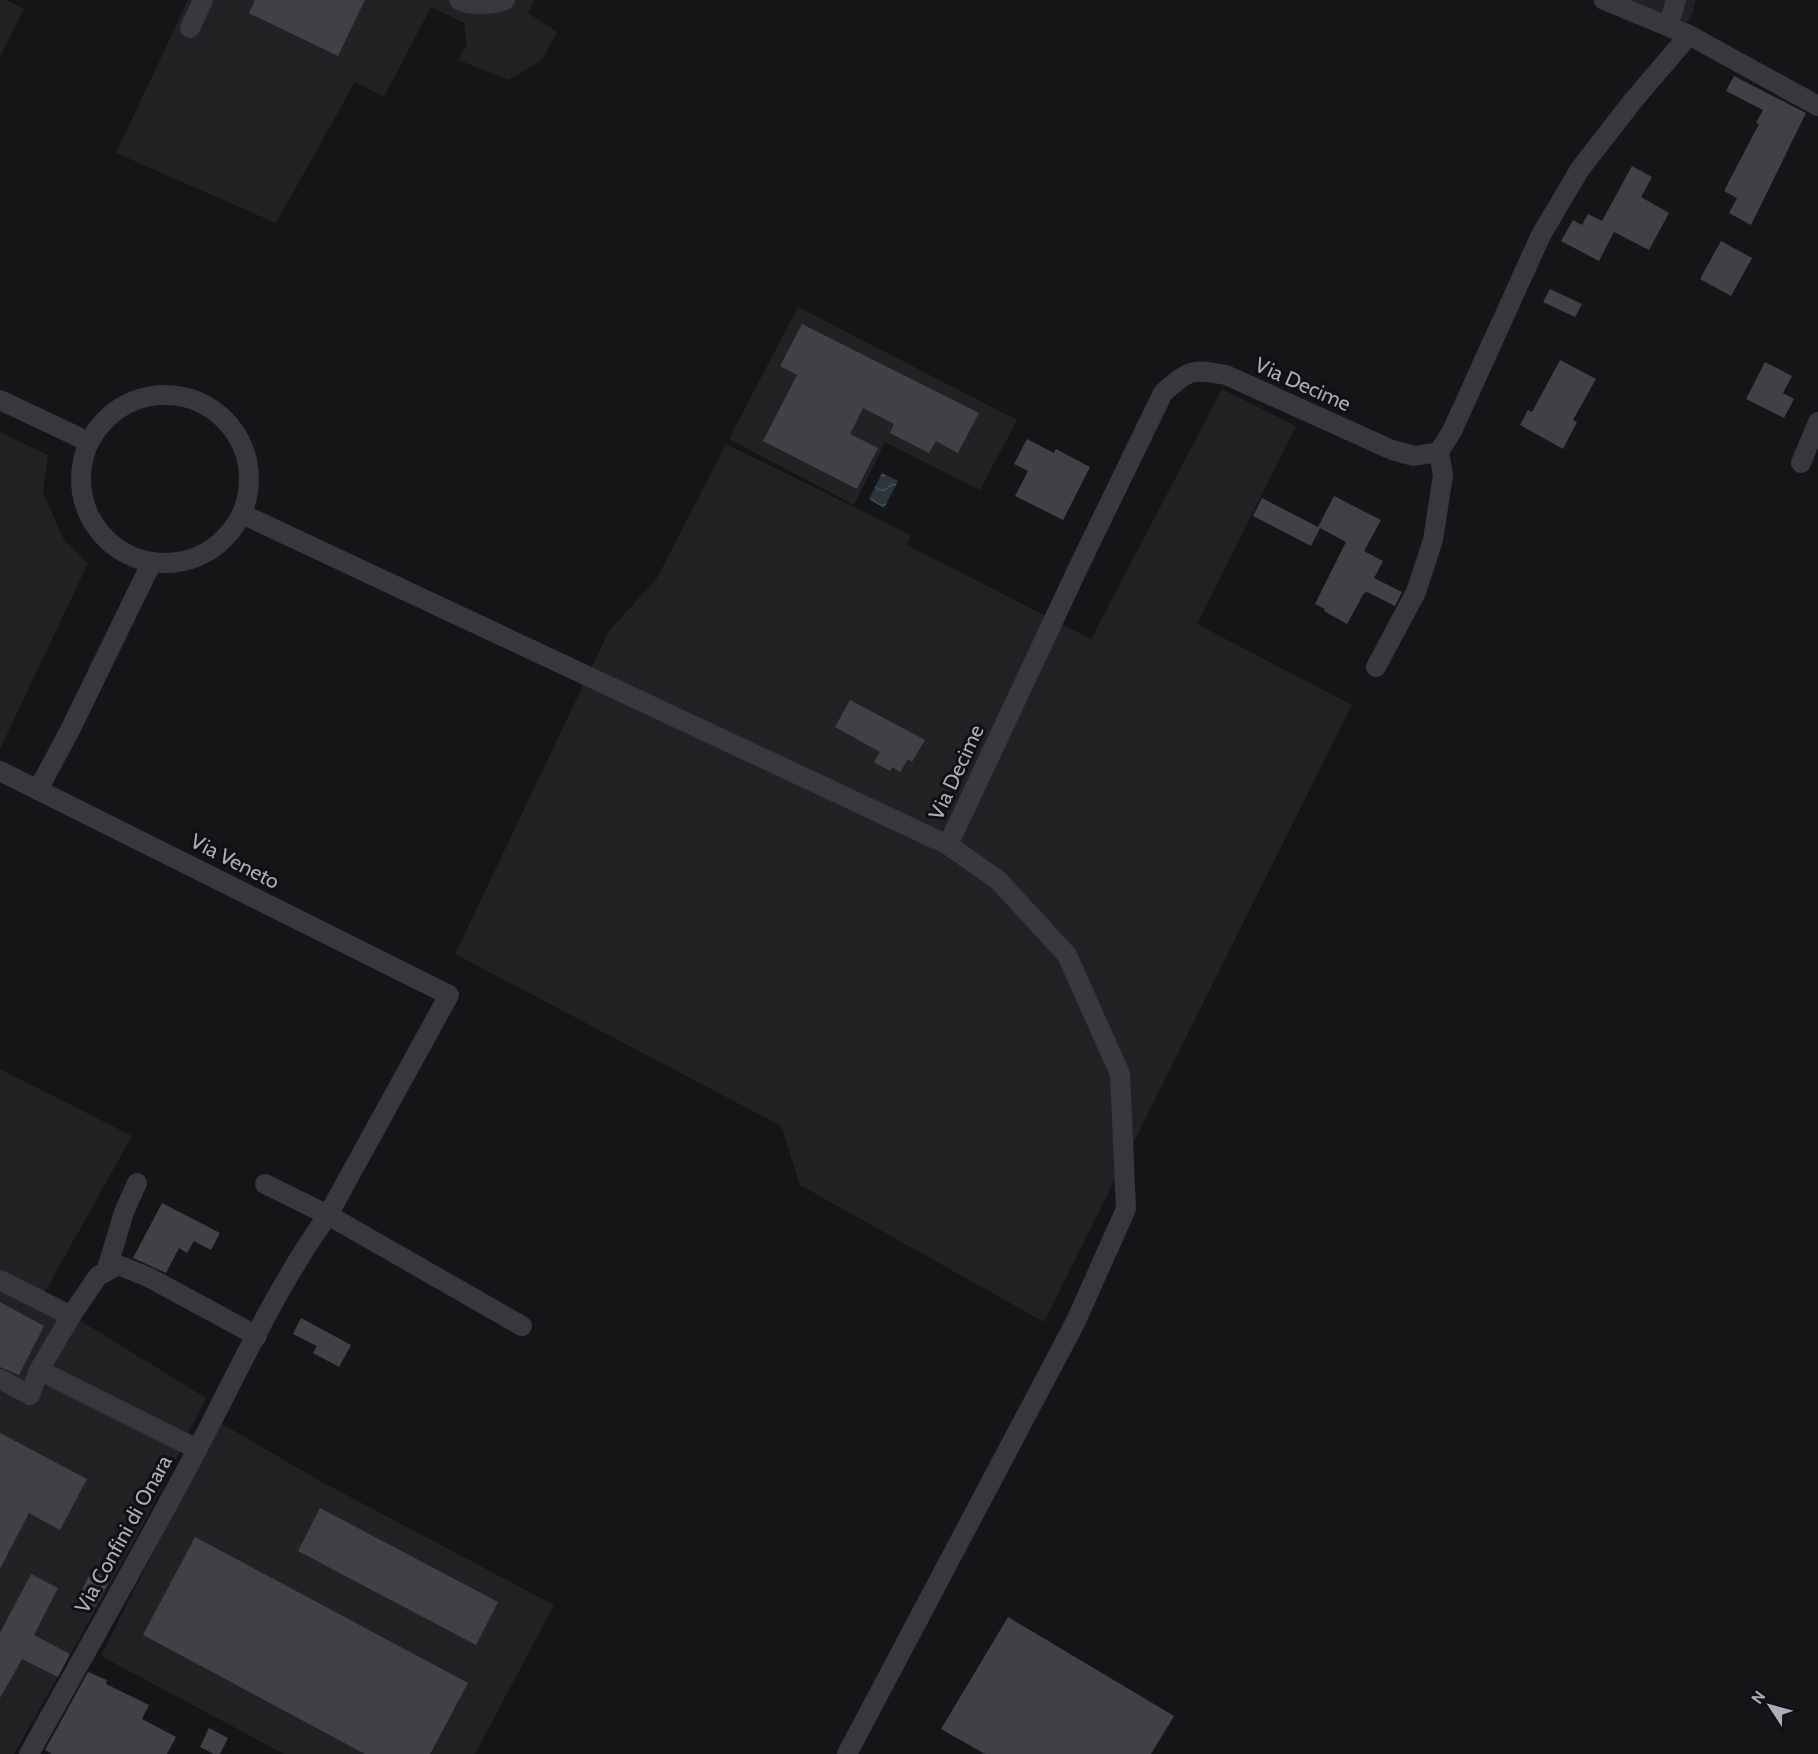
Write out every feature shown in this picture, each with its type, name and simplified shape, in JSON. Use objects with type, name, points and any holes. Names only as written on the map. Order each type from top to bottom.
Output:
[{"type":"street","points":[[190,28],[203,0]]},
{"type":"street","points":[[459,0],[487,4],[505,1]]},
{"type":"street","points":[[1604,0],[1689,35],[1818,106]]},
{"type":"street","points":[[1624,0],[1641,14]]},
{"type":"street","points":[[1668,26],[1676,0]]},
{"type":"street","points":[[1376,667],[1416,592],[1433,540],[1443,475],[1440,452],[1452,431],[1541,236],[1580,169],[1632,102],[1689,35]]},
{"type":"street","name":"Via Decime","points":[[948,845],[1163,393],[1182,376],[1201,370],[1226,375],[1392,450],[1414,456],[1440,452]]},
{"type":"street","points":[[171,395],[196,400],[218,412],[236,433],[248,459],[250,487],[242,514],[227,537],[205,554],[179,564],[151,564],[126,555],[105,540],[89,518],[81,494],[81,467],[89,442],[103,421],[123,405],[146,396],[171,395]]},
{"type":"street","points":[[0,400],[89,442]]},
{"type":"street","points":[[1801,463],[1818,422]]},
{"type":"street","points":[[242,514],[948,845],[998,880],[1067,955],[1120,1074],[1126,1209],[1075,1323],[847,1754]]},
{"type":"street","points":[[38,790],[151,564]]},
{"type":"street","name":"Via Veneto","points":[[0,771],[449,995]]},
{"type":"street","name":"Via Confini di Onara","points":[[29,1754],[198,1449],[309,1242],[328,1215],[449,995]]},
{"type":"street","points":[[106,1272],[124,1212],[137,1183]]},
{"type":"street","points":[[265,1184],[328,1215],[522,1326]]},
{"type":"street","points":[[0,1379],[30,1395],[39,1370],[98,1276],[118,1265],[148,1277],[257,1336]]},
{"type":"street","points":[[0,1280],[71,1316]]},
{"type":"street","points":[[39,1370],[198,1449]]},
{"type":"shaded area","points":[[0,0],[6,0],[24,9],[0,57]]},
{"type":"shaded area","points":[[188,0],[534,0],[528,13],[557,32],[543,59],[509,80],[458,60],[467,44],[464,23],[431,7],[384,97],[355,82],[276,223],[116,153]]},
{"type":"shaded area","points":[[1597,0],[1696,0],[1691,17],[1676,36]]},
{"type":"shaded area","points":[[798,307],[1017,420],[980,490],[885,442],[854,505],[729,439]]},
{"type":"shaded area","points":[[1222,389],[1296,426],[1197,624],[1352,705],[1044,1322],[800,1185],[781,1126],[455,954],[609,631],[657,578],[726,444],[911,535],[907,545],[1091,639]]},
{"type":"shaded area","points":[[0,432],[48,455],[43,492],[64,540],[88,563],[0,749]]},
{"type":"shaded area","points":[[0,1069],[132,1136],[42,1297],[206,1398],[140,1531],[14,1754],[0,1754]]},
{"type":"shaded area","points":[[219,1422],[322,1482],[554,1605],[475,1754],[284,1754],[101,1656]]},
{"type":"water","points":[[882,473],[898,481],[884,508],[869,499]]},
{"type":"building","points":[[255,0],[365,0],[338,56],[249,13]]},
{"type":"building","points":[[1734,76],[1806,113],[1751,225],[1729,213],[1737,198],[1724,191],[1759,124],[1756,123],[1763,110],[1726,91]]},
{"type":"building","points":[[1632,166],[1652,177],[1641,197],[1669,213],[1649,250],[1614,232],[1599,261],[1561,241],[1573,220],[1582,225],[1588,214],[1602,221]]},
{"type":"building","points":[[1721,241],[1752,258],[1731,296],[1700,279]]},
{"type":"building","points":[[1550,289],[1582,304],[1575,317],[1543,302]]},
{"type":"building","points":[[802,324],[979,413],[958,453],[936,441],[929,453],[890,433],[894,424],[863,408],[850,434],[878,448],[857,489],[763,441],[797,375],[780,366]]},
{"type":"building","points":[[1560,360],[1596,379],[1573,420],[1577,422],[1563,449],[1520,425],[1528,410],[1532,412]]},
{"type":"building","points":[[1765,362],[1792,376],[1783,393],[1794,399],[1784,418],[1746,399]]},
{"type":"building","points":[[1027,439],[1054,453],[1056,449],[1090,467],[1063,520],[1015,496],[1028,471],[1014,464]]},
{"type":"building","points":[[1334,496],[1381,520],[1364,551],[1383,561],[1374,578],[1402,592],[1395,606],[1367,592],[1364,593],[1347,624],[1315,604],[1346,542],[1320,528],[1311,546],[1253,516],[1262,498],[1318,527]]},
{"type":"building","points":[[850,700],[925,740],[912,762],[908,759],[900,772],[892,767],[890,771],[874,762],[880,752],[835,727]]},
{"type":"building","points":[[162,1203],[220,1233],[211,1250],[194,1241],[187,1253],[179,1248],[166,1273],[133,1258]]},
{"type":"building","points":[[0,1302],[44,1326],[19,1375],[0,1367]]},
{"type":"building","points":[[301,1318],[351,1345],[339,1367],[313,1353],[317,1346],[293,1334]]},
{"type":"building","points":[[0,1433],[87,1479],[60,1530],[29,1513],[0,1569]]},
{"type":"building","points":[[320,1508],[498,1602],[476,1645],[298,1551]]},
{"type":"building","points":[[195,1537],[468,1683],[430,1754],[365,1754],[143,1635]]},
{"type":"building","points":[[92,1571],[110,1580],[95,1607],[77,1598]]},
{"type":"building","points":[[31,1574],[58,1588],[34,1635],[70,1654],[58,1677],[22,1659],[0,1698],[0,1633]]},
{"type":"building","points":[[1008,1617],[1174,1716],[1151,1754],[985,1754],[941,1729]]},
{"type":"building","points":[[88,1672],[107,1680],[106,1684],[149,1705],[142,1719],[176,1737],[167,1754],[52,1754],[45,1750]]},
{"type":"building","points":[[209,1728],[228,1738],[220,1754],[214,1754],[200,1747]]}]
